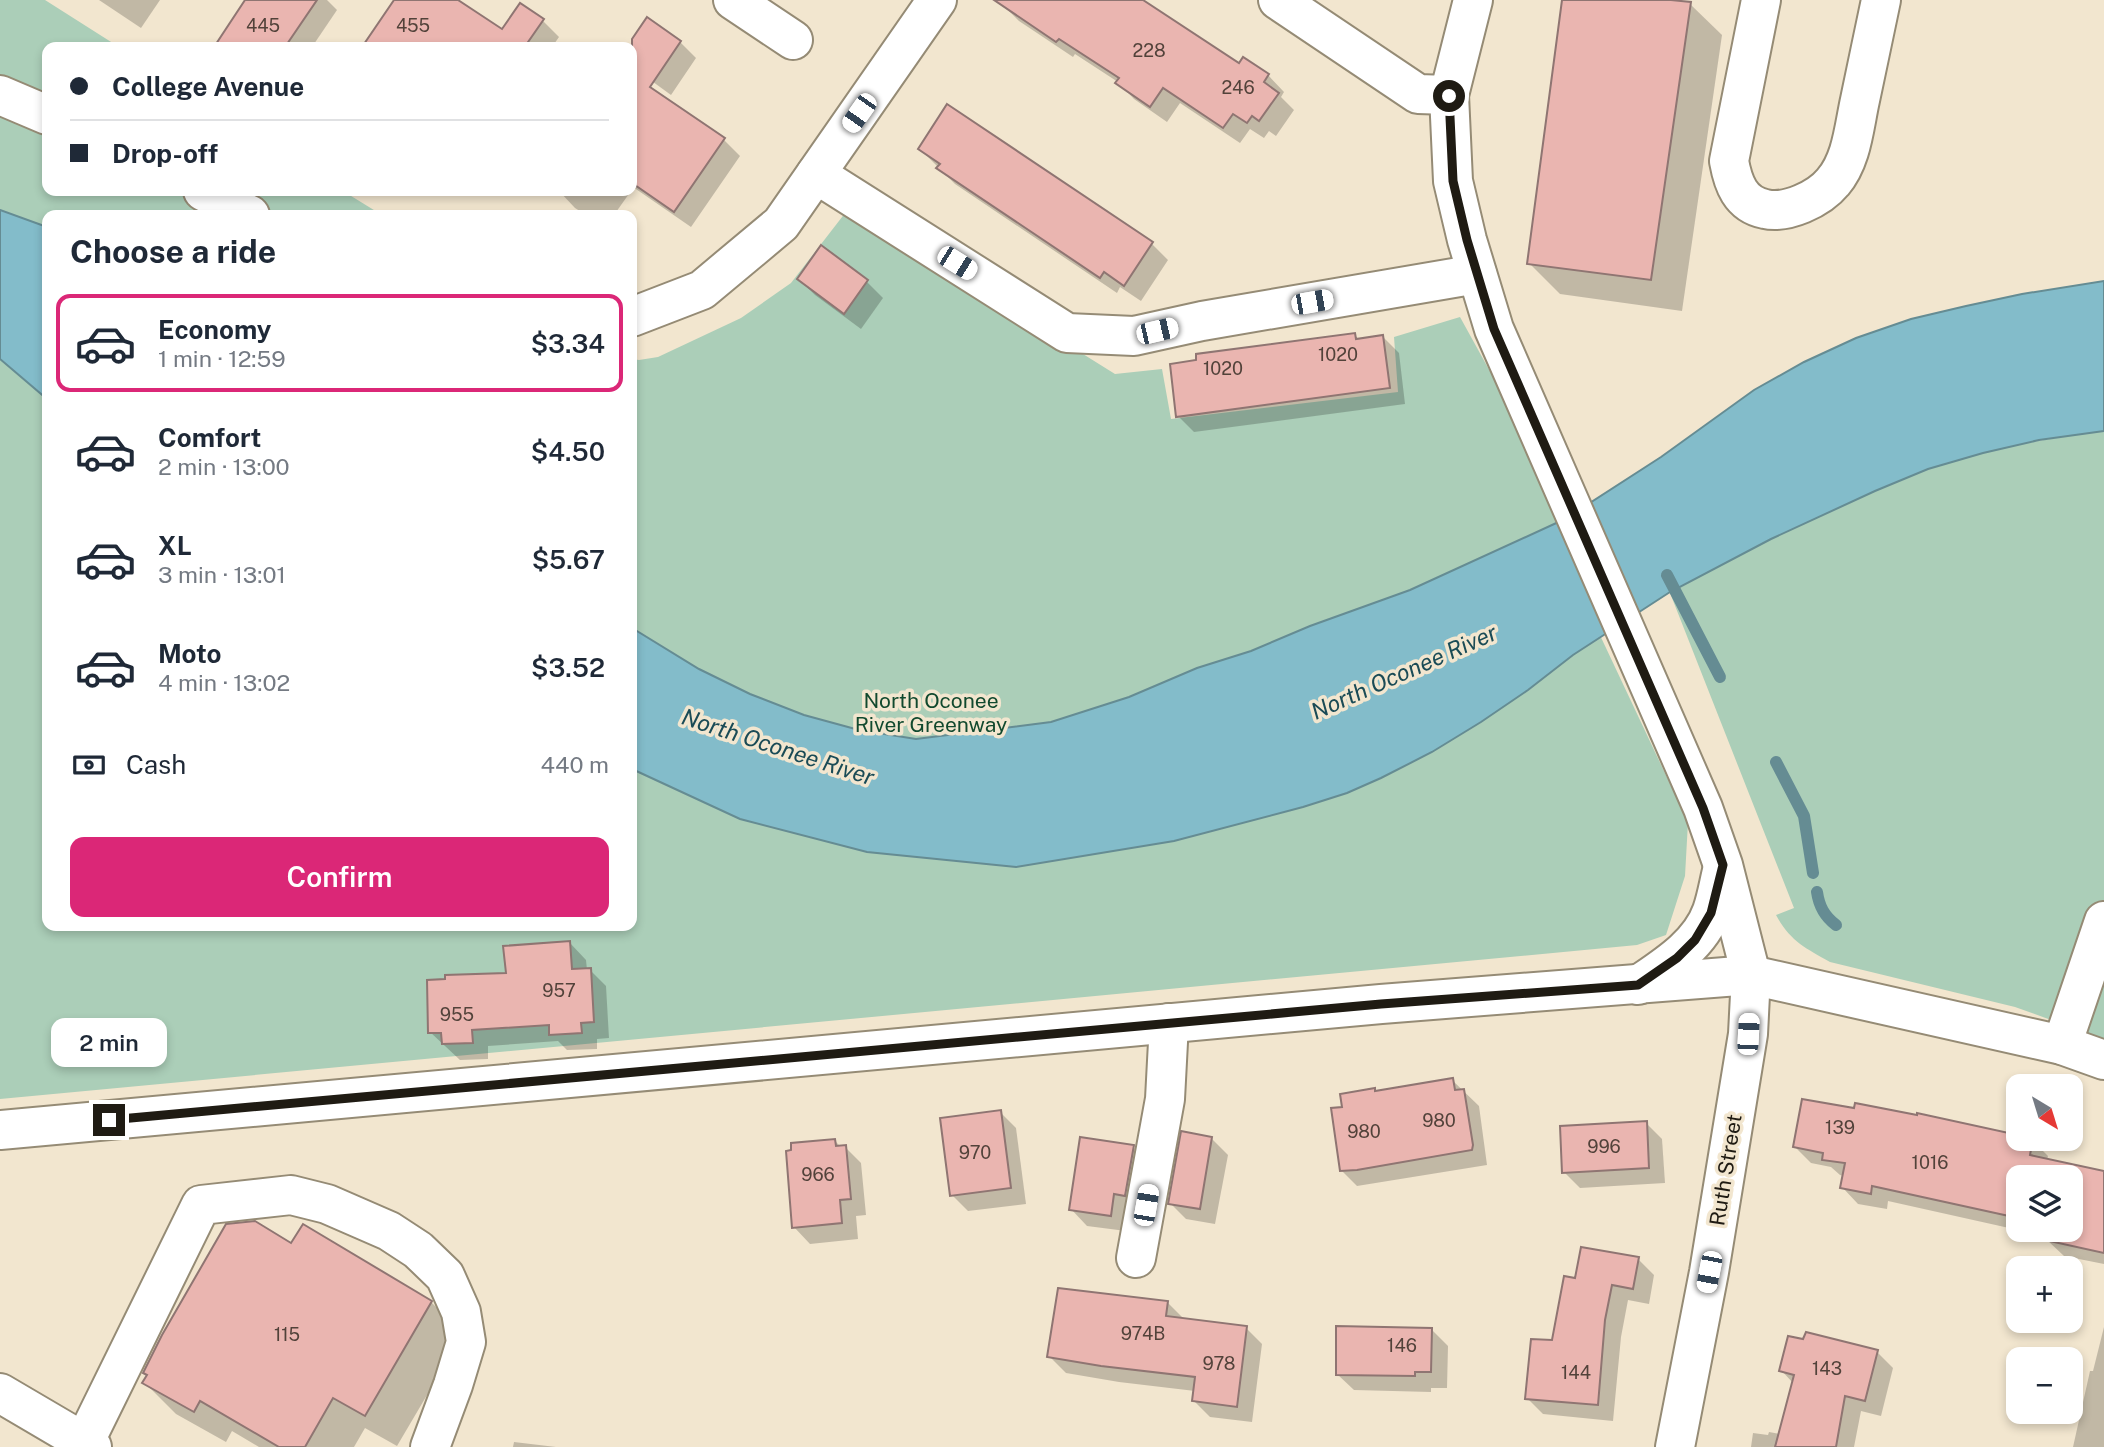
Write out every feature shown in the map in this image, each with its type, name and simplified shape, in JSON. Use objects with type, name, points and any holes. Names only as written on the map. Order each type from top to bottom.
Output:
[{"type":"street","points":[[733,0],[793,40]]},
{"type":"street","points":[[637,315],[702,289],[781,224],[937,0]]},
{"type":"street","points":[[1278,0],[1418,94],[1449,96]]},
{"type":"street","name":"Ruth Street","points":[[1473,0],[1449,96],[1453,181],[1477,274],[1494,329],[1703,808],[1723,865],[1751,975],[1748,1034],[1709,1272],[1675,1447]]},
{"type":"street","points":[[1761,0],[1729,161],[1733,183],[1745,199],[1765,209],[1789,208],[1814,198],[1833,182],[1847,158],[1881,0]]},
{"type":"street","points":[[0,96],[42,113]]},
{"type":"street","points":[[816,174],[1067,333],[1134,336],[1202,321],[1477,274]]},
{"type":"street","points":[[213,196],[240,210]]},
{"type":"street","points":[[1638,985],[1677,958],[1695,940],[1711,913],[1723,865]]},
{"type":"street","points":[[2062,1045],[2104,921]]},
{"type":"street","points":[[0,1130],[1381,1004],[1751,975],[2062,1045],[2104,1060]]},
{"type":"street","points":[[1136,1258],[1165,1099],[1169,1023]]},
{"type":"street","points":[[0,1393],[86,1446],[201,1205],[291,1195],[327,1204],[390,1231],[418,1250],[445,1276],[461,1312],[466,1342],[430,1447]]},
{"type":"green space","name":"North Oconee River Greenway","points":[[0,0],[45,0],[111,42],[42,42],[42,196],[351,196],[374,210],[42,210],[42,931],[637,931],[637,360],[658,357],[741,318],[791,283],[849,208],[1115,374],[1162,369],[1171,419],[1398,392],[1394,337],[1460,317],[1492,375],[1558,523],[1549,527],[1688,822],[1685,876],[1666,935],[1637,945],[0,1099]]},
{"type":"green space","points":[[2104,431],[2104,1039],[2015,1007],[1830,962],[1793,938],[1776,915],[1794,908],[1670,593],[1796,527],[1926,470],[1969,456],[2014,446]]},
{"type":"water","points":[[0,210],[42,225],[42,395],[0,359]]},
{"type":"water","name":"North Oconee River","points":[[2104,281],[2104,431],[2039,440],[1928,469],[1771,539],[1670,592],[1573,655],[1481,722],[1432,752],[1347,793],[1174,841],[1016,867],[867,852],[740,819],[637,771],[637,631],[699,669],[750,694],[804,715],[859,730],[916,739],[1051,722],[1129,697],[1197,668],[1251,651],[1310,626],[1410,590],[1565,519],[1661,457],[1754,390],[1804,362],[1856,338],[1911,319],[2022,294]]},
{"type":"building","points":[[245,0],[317,0],[288,42],[217,42]]},
{"type":"building","points":[[394,0],[458,0],[502,29],[520,3],[544,19],[528,42],[365,42]]},
{"type":"building","points":[[994,0],[1143,0],[1239,63],[1243,57],[1269,74],[1264,82],[1279,93],[1259,121],[1252,116],[1247,123],[1233,114],[1223,128],[1163,88],[1150,107],[1115,83],[1119,78],[1059,39],[1056,42]]},
{"type":"building","points":[[1562,0],[1691,2],[1651,280],[1527,264]]},
{"type":"building","points":[[647,17],[681,41],[650,87],[725,138],[674,212],[637,186],[637,42],[632,42]]},
{"type":"building","points":[[947,104],[1153,242],[1124,286],[1104,272],[1100,278],[936,168],[940,164],[918,149]]},
{"type":"building","points":[[821,245],[868,280],[844,314],[797,279]]},
{"type":"building","points":[[1355,333],[1356,339],[1383,335],[1390,388],[1176,417],[1170,364],[1196,360],[1196,354]]},
{"type":"building","points":[[570,941],[572,969],[591,968],[594,1022],[581,1023],[582,1033],[549,1035],[549,1025],[472,1030],[473,1043],[442,1044],[441,1033],[428,1033],[427,980],[445,979],[445,975],[506,973],[503,946]]},
{"type":"building","points":[[1453,1078],[1455,1090],[1464,1089],[1472,1150],[1340,1171],[1331,1108],[1342,1107],[1340,1094]]},
{"type":"building","points":[[1802,1099],[1854,1108],[1855,1103],[1917,1113],[2006,1132],[2006,1152],[2031,1152],[2030,1155],[2076,1165],[2006,1165],[2006,1215],[1872,1186],[1871,1194],[1840,1188],[1845,1163],[1822,1160],[1823,1153],[1793,1147]]},
{"type":"building","points":[[1001,1110],[1011,1188],[950,1196],[940,1118]]},
{"type":"building","points":[[1647,1121],[1649,1168],[1562,1173],[1560,1126]]},
{"type":"building","points":[[1181,1131],[1212,1137],[1200,1209],[1168,1204]]},
{"type":"building","points":[[1080,1137],[1134,1145],[1125,1196],[1114,1194],[1111,1216],[1069,1210]]},
{"type":"building","points":[[835,1139],[836,1146],[846,1145],[851,1199],[840,1200],[842,1223],[792,1228],[786,1151],[791,1150],[791,1143]]},
{"type":"building","points":[[2083,1166],[2104,1171],[2104,1253],[2054,1242],[2083,1242]]},
{"type":"building","points":[[255,1221],[291,1243],[303,1224],[432,1301],[365,1416],[333,1398],[305,1447],[279,1447],[200,1401],[194,1412],[142,1383],[147,1375],[143,1373],[162,1335],[226,1224]]},
{"type":"building","points":[[1581,1247],[1639,1257],[1633,1289],[1612,1285],[1605,1320],[1598,1405],[1525,1399],[1531,1339],[1552,1340],[1564,1276],[1575,1278]]},
{"type":"building","points":[[1058,1288],[1168,1301],[1166,1316],[1247,1326],[1237,1407],[1192,1401],[1195,1377],[1047,1357]]},
{"type":"building","points":[[1336,1326],[1432,1328],[1431,1372],[1415,1372],[1415,1376],[1336,1375]]},
{"type":"building","points":[[1806,1332],[1878,1350],[1865,1401],[1845,1396],[1836,1447],[1775,1447],[1794,1375],[1779,1371],[1788,1336],[1803,1339]]},
{"type":"waterway","points":[[1667,575],[1720,677]]},
{"type":"waterway","points":[[1776,762],[1804,816],[1813,873]]},
{"type":"waterway","points":[[1817,892],[1823,910],[1836,925]]},
{"type":"route","points":[[109,1120],[1381,1004],[1638,985],[1677,958],[1695,940],[1711,913],[1723,865],[1703,808],[1494,329],[1467,240],[1453,181],[1449,96]]}]
